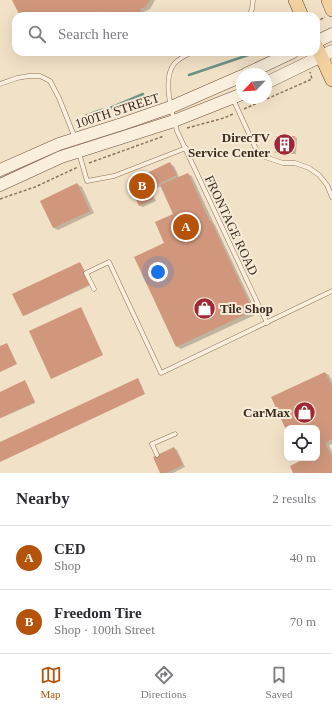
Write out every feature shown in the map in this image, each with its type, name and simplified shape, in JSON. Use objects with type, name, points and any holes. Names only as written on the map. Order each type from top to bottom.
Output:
[{"type":"main road","points":[[295,0],[300,12]]},
{"type":"main road","points":[[328,0],[328,14]]},
{"type":"main road","points":[[320,40],[332,34]]},
{"type":"main road","points":[[323,51],[332,80]]},
{"type":"main road","points":[[259,68],[284,56]]},
{"type":"main road","points":[[272,80],[314,56]]},
{"type":"main road","name":"100TH STREET","points":[[0,170],[59,144],[171,107],[236,79]]},
{"type":"main road","points":[[0,185],[79,152],[176,126],[236,97]]},
{"type":"lane","points":[[251,12],[253,0]]},
{"type":"lane","name":"FRONTAGE ROAD","points":[[184,56],[175,63],[168,81],[171,107],[176,126],[267,323]]},
{"type":"lane","points":[[0,84],[17,78],[29,76],[40,76],[50,81],[59,98],[75,139],[87,181],[114,176],[186,148]]},
{"type":"lane","points":[[238,104],[239,112],[256,149],[265,156],[274,160],[283,163],[295,163],[309,168],[319,175],[327,185],[332,197]]},
{"type":"lane","points":[[94,289],[86,273],[109,262],[161,373],[332,292]]},
{"type":"lane","points":[[157,455],[152,444],[175,434]]},
{"type":"path","points":[[0,199],[35,186],[176,126],[224,118],[312,78],[312,75]]},
{"type":"building","points":[[12,0],[150,0],[145,7],[140,9],[141,12],[18,12]]},
{"type":"building","name":"DirecTV Service Center","points":[[276,136],[295,136],[294,153],[275,153]]},
{"type":"building","points":[[170,162],[177,175],[148,189],[153,199],[139,206],[128,182]]},
{"type":"building","points":[[188,173],[253,311],[176,347],[134,257],[164,243],[155,222],[173,214],[160,185]]},
{"type":"building","points":[[77,183],[90,211],[53,228],[40,201]]},
{"type":"building","points":[[80,262],[91,284],[23,316],[12,294]]},
{"type":"building","points":[[81,307],[103,355],[51,379],[29,331]]},
{"type":"building","points":[[7,343],[17,364],[0,372],[0,346]]},
{"type":"building","name":"CarMax","points":[[325,372],[332,387],[332,439],[325,443],[332,458],[332,473],[293,473],[290,466],[300,461],[320,461],[320,425],[284,425],[271,397]]},
{"type":"building","points":[[138,378],[145,394],[0,462],[0,442]]},
{"type":"building","points":[[25,380],[35,402],[0,418],[0,392]]},
{"type":"building","points":[[174,447],[183,465],[166,473],[160,473],[153,457]]},
{"type":"waterway","points":[[189,75],[245,56]]},
{"type":"waterway","points":[[85,116],[108,109],[143,94]]},
{"type":"place","name":"DirecTV Service Center","points":[[285,144]]},
{"type":"place","name":"Freedom Tire","points":[[142,186]]},
{"type":"place","name":"CED","points":[[186,227]]},
{"type":"place","name":"Tile Shop","points":[[204,308]]},
{"type":"place","name":"CarMax","points":[[305,412]]}]
